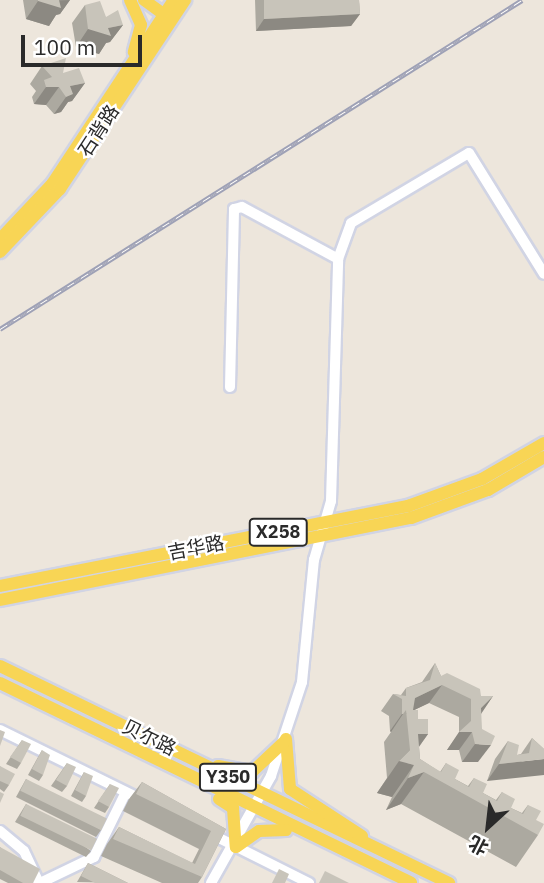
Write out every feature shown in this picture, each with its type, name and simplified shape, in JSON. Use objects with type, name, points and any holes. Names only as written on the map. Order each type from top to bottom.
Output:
[{"type":"main road","points":[[127,72],[141,31],[130,0]]},
{"type":"main road","points":[[144,0],[173,7]]},
{"type":"main road","name":"石背路","points":[[0,239],[52,184],[173,7]]},
{"type":"main road","name":"石背路","points":[[0,252],[60,190],[173,7]]},
{"type":"main road","name":"吉华路","points":[[0,586],[324,523],[446,495],[544,443]]},
{"type":"main road","name":"吉华路","points":[[3,602],[321,537],[450,506],[544,457]]},
{"type":"main road","name":"贝尔路","points":[[3,665],[262,794],[449,883]]},
{"type":"main road","name":"贝尔路","points":[[0,683],[254,809],[411,883]]},
{"type":"main road","points":[[192,759],[252,772],[286,739]]},
{"type":"main road","points":[[286,739],[290,789],[381,852]]},
{"type":"main road","points":[[134,750],[233,808],[236,847],[272,827],[322,842]]},
{"type":"street","points":[[211,883],[236,847],[286,739],[306,662],[321,537],[331,501],[338,259],[351,223],[469,153],[544,274]]},
{"type":"street","points":[[230,387],[234,209],[242,207],[338,259]]},
{"type":"street","points":[[0,730],[158,808]]},
{"type":"street","points":[[0,831],[24,851],[39,883],[94,857],[126,792]]},
{"type":"street","points":[[191,824],[309,883]]},
{"type":"building","points":[[59,0],[61,8],[38,1]]},
{"type":"building","points":[[264,0],[359,0],[360,14],[264,19]]},
{"type":"building","points":[[100,1],[106,17],[118,10],[123,25],[108,28],[111,36],[88,29],[85,5]]},
{"type":"building","points":[[66,58],[63,73],[79,68],[85,83],[70,86],[73,94],[66,97],[59,87],[46,87],[44,80],[52,77],[42,66]]},
{"type":"building","points":[[435,663],[441,676],[447,673],[480,689],[481,696],[493,696],[481,708],[482,729],[495,736],[491,745],[475,744],[472,732],[459,732],[471,721],[471,699],[442,685],[415,698],[413,710],[406,710],[402,714],[402,699],[393,694],[406,696],[406,688],[430,680]]},
{"type":"building","points":[[406,710],[418,710],[418,719],[428,719],[428,734],[418,734],[420,759],[441,772],[446,763],[459,770],[455,779],[469,787],[474,778],[487,784],[483,793],[497,801],[502,792],[515,799],[511,808],[523,814],[528,805],[541,811],[536,820],[544,824],[538,835],[424,772],[408,778],[414,765],[399,761],[410,750]]},
{"type":"building","points":[[0,730],[5,732],[0,746]]},
{"type":"building","points":[[532,738],[544,749],[544,759],[499,764],[508,741],[519,745],[517,755],[529,753]]},
{"type":"building","points":[[22,740],[31,744],[21,763],[10,757]]},
{"type":"building","points":[[42,750],[50,755],[43,775],[32,769]]},
{"type":"building","points":[[67,763],[76,767],[67,786],[56,780]]},
{"type":"building","points":[[0,766],[15,774],[9,785],[0,781]]},
{"type":"building","points":[[84,772],[93,776],[86,796],[75,790]]},
{"type":"building","points":[[26,779],[107,818],[101,830],[20,791]]},
{"type":"building","points":[[142,782],[226,829],[202,877],[113,839],[119,827],[195,864],[211,831],[136,794]]},
{"type":"building","points":[[110,784],[119,788],[109,807],[98,801]]},
{"type":"building","points":[[26,804],[97,839],[91,850],[20,816]]},
{"type":"building","points":[[0,847],[40,869],[33,883],[23,883],[0,870]]},
{"type":"building","points":[[88,863],[128,883],[95,883],[81,876]]},
{"type":"building","points":[[279,869],[289,874],[285,883],[272,883]]},
{"type":"building","points":[[325,871],[349,883],[319,883]]},
{"type":"railway","points":[[0,329],[522,0]]}]
